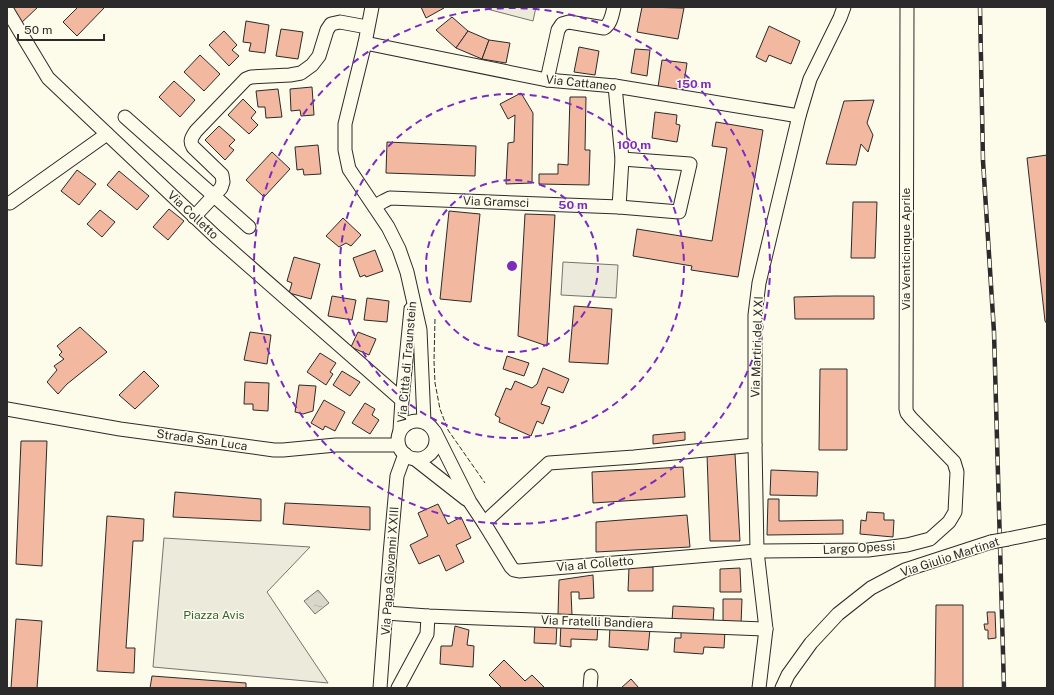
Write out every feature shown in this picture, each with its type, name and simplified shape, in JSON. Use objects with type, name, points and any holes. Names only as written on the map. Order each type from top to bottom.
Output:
[{"type":"street","name":"Via Città di Traunstein","points":[[372,7],[365,43],[345,124],[345,150],[349,169],[388,227],[399,249],[407,272],[420,330],[424,422]]},
{"type":"street","points":[[547,80],[558,30],[562,24],[570,22],[604,28],[608,26],[614,7]]},
{"type":"street","name":"Via Venticinque Aprile","points":[[907,7],[906,409],[911,418],[954,462],[957,472]]},
{"type":"street","name":"Via Colletto","points":[[7,10],[48,78],[194,217],[402,400]]},
{"type":"street","name":"Via Martiri del XXI","points":[[759,688],[766,629],[757,551],[755,316],[759,283],[799,116],[810,79],[843,11]]},
{"type":"street","points":[[194,217],[221,188],[223,182],[222,175],[193,147],[191,138],[196,131],[246,79],[251,77],[301,73],[312,65],[319,56],[327,30],[331,24],[340,22],[368,27]]},
{"type":"street","name":"Via Cattaneo","points":[[365,43],[547,80],[615,86],[799,116]]},
{"type":"street","points":[[615,86],[622,159],[619,207]]},
{"type":"street","points":[[125,117],[249,228]]},
{"type":"street","points":[[10,203],[107,134]]},
{"type":"street","name":"Via Gramsci","points":[[375,206],[390,198],[619,207],[679,212],[690,164],[622,159]]},
{"type":"street","name":"Via Città di Traunstein","points":[[400,430],[413,295]]},
{"type":"street","name":"Strada San Luca","points":[[7,409],[120,429],[274,450],[336,445],[406,453]]},
{"type":"street","points":[[413,421],[424,422],[435,432],[436,443],[431,453],[421,458],[406,453],[398,435],[404,426],[413,421]]},
{"type":"street","name":"Via al Colletto","points":[[435,432],[470,502],[514,570],[519,571],[757,551]]},
{"type":"street","points":[[484,523],[549,463],[634,457],[755,445]]},
{"type":"street","name":"Via al Colletto","points":[[406,453],[470,502]]},
{"type":"street","name":"Via Papa Giovanni XXIII","points":[[380,688],[397,476],[406,453]]},
{"type":"street","name":"Largo Opessi","points":[[757,551],[868,550],[907,545],[930,539],[949,522],[955,512],[957,472]]},
{"type":"street","name":"Via Giulio Martinat","points":[[782,688],[788,675],[811,642],[838,614],[871,588],[905,570],[991,542],[1047,531]]},
{"type":"street","name":"Via Fratelli Bandiera","points":[[386,614],[766,629]]},
{"type":"street","points":[[398,688],[426,634],[428,616]]},
{"type":"green space","points":[[484,7],[536,7],[533,21]]},
{"type":"green space","points":[[563,262],[618,265],[616,298],[561,295]]},
{"type":"green space","name":"Piazza Avis","points":[[164,538],[310,547],[267,592],[328,683],[153,667]]},
{"type":"water","points":[[318,590],[329,603],[315,614],[304,601]]},
{"type":"building","points":[[14,7],[38,7],[19,25],[11,10]]},
{"type":"building","points":[[78,7],[105,7],[77,36],[63,22]]},
{"type":"building","points":[[421,7],[444,7],[444,8],[426,18]]},
{"type":"building","points":[[642,7],[684,8],[678,39],[637,32]]},
{"type":"building","points":[[452,17],[468,31],[456,48],[436,30]]},
{"type":"building","points":[[246,21],[269,25],[265,53],[249,51],[251,43],[243,42]]},
{"type":"building","points":[[769,26],[800,41],[791,64],[769,55],[766,62],[756,57]]},
{"type":"building","points":[[281,29],[303,32],[298,59],[276,56]]},
{"type":"building","points":[[224,31],[237,45],[232,50],[239,56],[229,66],[209,45]]},
{"type":"building","points":[[468,31],[489,40],[482,59],[456,48]]},
{"type":"building","points":[[489,40],[510,43],[506,63],[482,59]]},
{"type":"building","points":[[579,47],[599,51],[595,75],[574,72]]},
{"type":"building","points":[[635,49],[650,50],[647,76],[631,73]]},
{"type":"building","points":[[200,55],[220,74],[204,91],[184,72]]},
{"type":"building","points":[[662,60],[687,63],[683,90],[658,87]]},
{"type":"building","points":[[174,81],[195,100],[180,117],[159,97]]},
{"type":"building","points":[[312,87],[314,115],[301,116],[300,110],[291,111],[290,89]]},
{"type":"building","points":[[278,89],[282,117],[266,118],[265,107],[258,107],[256,91]]},
{"type":"building","points":[[521,93],[533,113],[532,183],[506,184],[508,143],[514,142],[515,115],[508,119],[500,104]]},
{"type":"building","points":[[570,97],[586,97],[585,150],[590,150],[589,185],[539,184],[539,174],[558,174],[558,164],[568,165]]},
{"type":"building","points":[[243,99],[256,112],[251,118],[258,125],[249,134],[228,115]]},
{"type":"building","points":[[874,100],[867,123],[873,135],[868,152],[861,144],[856,165],[826,164],[844,101]]},
{"type":"building","points":[[655,112],[677,115],[676,124],[680,125],[677,142],[652,138]]},
{"type":"building","points":[[716,122],[763,130],[738,277],[691,270],[692,266],[633,256],[637,229],[712,241],[727,148],[712,146]]},
{"type":"building","points":[[219,126],[235,140],[229,146],[234,150],[225,160],[205,140]]},
{"type":"building","points":[[387,142],[476,146],[475,176],[386,173]]},
{"type":"building","points":[[318,145],[321,174],[304,175],[303,169],[297,170],[295,147]]},
{"type":"building","points":[[272,152],[290,169],[264,197],[246,180]]},
{"type":"building","points":[[1047,155],[1047,324],[1045,321],[1027,158]]},
{"type":"building","points":[[77,170],[96,184],[79,205],[61,191]]},
{"type":"building","points":[[119,171],[149,196],[137,210],[107,185]]},
{"type":"building","points":[[853,202],[877,202],[875,258],[851,258]]},
{"type":"building","points":[[169,209],[184,221],[168,240],[153,227]]},
{"type":"building","points":[[100,210],[115,222],[102,237],[87,224]]},
{"type":"building","points":[[449,211],[480,214],[471,302],[440,299]]},
{"type":"building","points":[[525,214],[555,215],[547,346],[518,336]]},
{"type":"building","points":[[343,218],[361,235],[351,246],[346,243],[339,247],[326,236]]},
{"type":"building","points":[[375,250],[383,271],[366,277],[365,275],[360,277],[353,258]]},
{"type":"building","points":[[294,257],[320,264],[311,299],[289,293],[292,283],[287,281]]},
{"type":"building","points":[[332,296],[356,300],[352,320],[328,316]]},
{"type":"building","points":[[874,296],[874,319],[795,319],[794,297]]},
{"type":"building","points":[[367,298],[389,301],[387,322],[364,320]]},
{"type":"building","points":[[574,306],[612,309],[608,364],[569,362]]},
{"type":"building","points":[[80,327],[107,352],[67,384],[58,394],[47,382],[57,370],[54,366],[64,359],[59,355],[62,352],[57,346]]},
{"type":"building","points":[[250,332],[271,335],[267,364],[244,360]]},
{"type":"building","points":[[358,332],[376,339],[369,355],[351,347]]},
{"type":"building","points":[[320,353],[336,363],[330,372],[333,374],[326,385],[307,372]]},
{"type":"building","points":[[507,356],[529,363],[524,376],[503,369]]},
{"type":"building","points":[[543,368],[569,379],[563,393],[548,387],[541,404],[550,407],[543,424],[537,421],[531,436],[499,422],[500,418],[495,415],[506,388],[511,390],[515,381],[532,388],[537,384]]},
{"type":"building","points":[[820,369],[847,369],[847,450],[819,450]]},
{"type":"building","points":[[144,371],[159,386],[135,409],[119,395]]},
{"type":"building","points":[[342,371],[360,382],[350,396],[333,385]]},
{"type":"building","points":[[245,382],[269,383],[268,411],[253,410],[253,404],[244,404]]},
{"type":"building","points":[[299,385],[316,386],[313,411],[303,414],[295,412]]},
{"type":"building","points":[[324,400],[345,412],[335,431],[325,426],[323,430],[311,423]]},
{"type":"building","points":[[365,403],[375,409],[372,415],[379,420],[370,434],[352,423]]},
{"type":"building","points":[[685,432],[685,440],[653,444],[653,435]]},
{"type":"building","points":[[21,441],[47,441],[42,566],[16,564]]},
{"type":"building","points":[[707,454],[735,454],[740,541],[710,541]]},
{"type":"building","points":[[683,467],[685,497],[593,503],[592,472]]},
{"type":"building","points":[[771,470],[818,472],[817,496],[770,495]]},
{"type":"building","points":[[175,492],[261,499],[261,521],[173,517]]},
{"type":"building","points":[[768,499],[779,499],[779,521],[843,520],[843,534],[767,535]]},
{"type":"building","points":[[285,503],[370,507],[370,530],[283,524]]},
{"type":"building","points":[[438,504],[448,524],[461,517],[471,538],[456,545],[464,562],[446,571],[439,555],[419,564],[410,545],[428,536],[418,513]]},
{"type":"building","points":[[867,512],[884,513],[884,520],[894,520],[893,537],[860,534],[861,520],[866,521]]},
{"type":"building","points":[[687,515],[690,547],[596,552],[596,522]]},
{"type":"building","points":[[107,516],[144,519],[143,541],[133,541],[126,648],[135,648],[134,673],[97,671]]},
{"type":"building","points":[[629,567],[653,567],[653,591],[628,591]]},
{"type":"building","points":[[740,568],[741,592],[720,592],[720,569]]},
{"type":"building","points":[[593,575],[594,598],[579,599],[579,592],[571,592],[572,615],[558,615],[559,580]]},
{"type":"building","points":[[723,599],[742,599],[741,625],[723,625]]},
{"type":"building","points":[[936,605],[963,605],[963,688],[935,688]]},
{"type":"building","points":[[673,606],[714,608],[713,622],[672,621]]},
{"type":"building","points":[[987,612],[995,612],[996,638],[988,639],[988,630],[985,630],[984,624],[988,624]]},
{"type":"building","points":[[16,619],[42,621],[37,688],[11,688]]},
{"type":"building","points":[[535,623],[557,624],[556,644],[534,643]]},
{"type":"building","points":[[561,623],[598,625],[597,640],[571,639],[571,647],[560,646]]},
{"type":"building","points":[[455,626],[469,630],[467,645],[474,646],[473,667],[440,664],[441,646],[452,646]]},
{"type":"building","points":[[610,626],[650,629],[648,650],[609,647]]},
{"type":"building","points":[[681,629],[725,631],[724,648],[704,647],[703,654],[674,652],[675,638],[681,638]]},
{"type":"building","points":[[504,660],[525,681],[532,675],[545,688],[502,688],[489,675]]},
{"type":"building","points":[[152,676],[246,683],[246,688],[150,688]]},
{"type":"building","points":[[631,679],[639,688],[621,688]]},
{"type":"railway","points":[[980,7],[983,161],[994,332],[1004,688]]},
{"type":"fence","points":[[435,319],[435,383],[440,409],[448,430],[485,483]]}]
